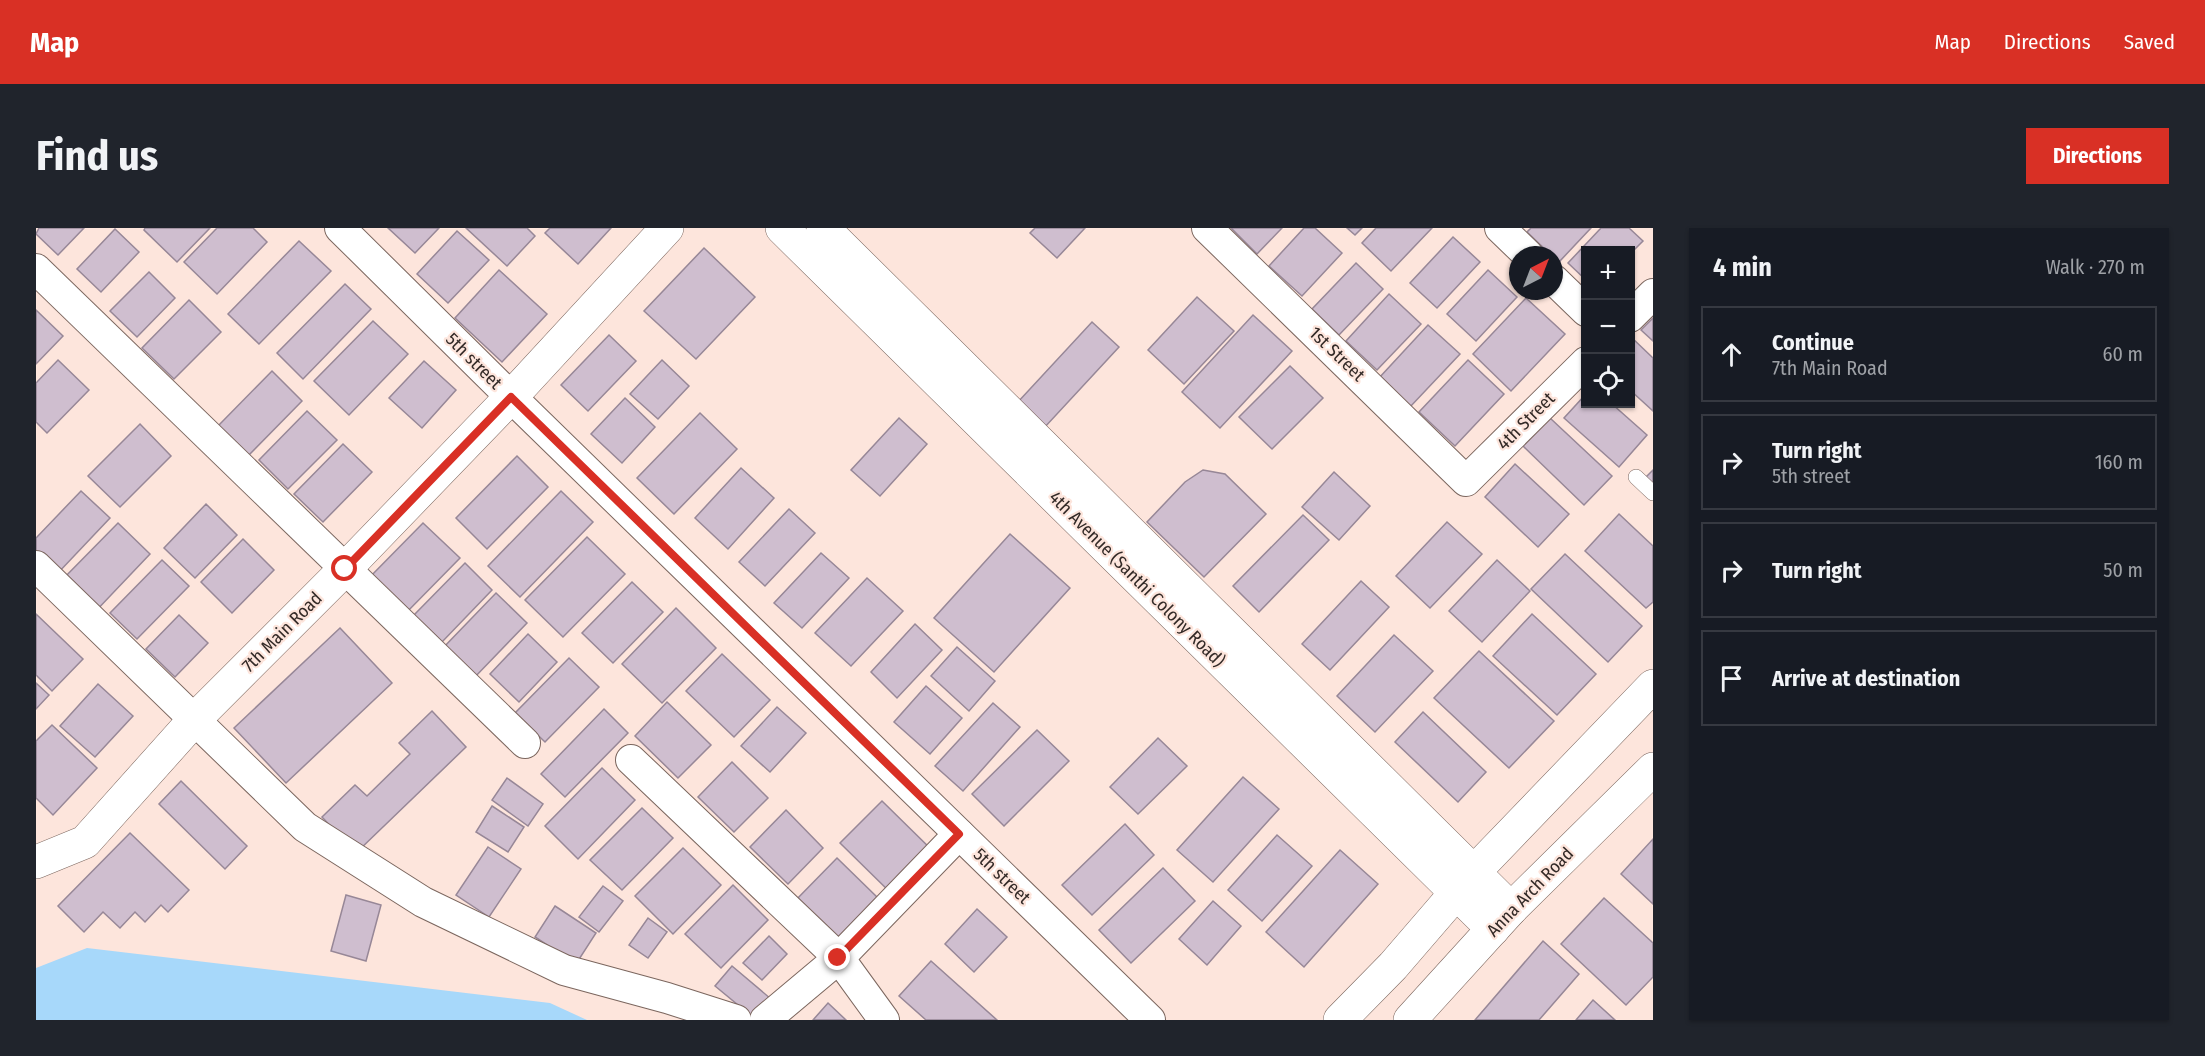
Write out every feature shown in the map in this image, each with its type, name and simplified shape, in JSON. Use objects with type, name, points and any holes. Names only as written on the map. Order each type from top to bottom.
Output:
[{"type":"street","name":"5th street","points":[[340,228],[1150,1020]]},
{"type":"street","name":"7th Main Road","points":[[36,862],[85,842],[195,719],[345,569],[511,397],[667,228]]},
{"type":"street","name":"4th Avenue (Santhi Colony Road)","points":[[782,228],[1502,919]]},
{"type":"street","name":"4th Avenue (Santhi Colony Road)","points":[[823,228],[1464,882]]},
{"type":"street","name":"1st Street","points":[[1207,228],[1466,481]]},
{"type":"street","points":[[1500,228],[1519,246]]},
{"type":"street","points":[[36,269],[525,743]]},
{"type":"street","points":[[1563,289],[1581,306]]},
{"type":"street","points":[[1635,312],[1653,294]]},
{"type":"street","name":"4th Street","points":[[1466,481],[1581,367]]},
{"type":"street","points":[[36,566],[305,827],[423,902],[564,970],[667,998],[736,1020]]},
{"type":"street","points":[[1340,1020],[1393,966],[1464,882],[1653,687]]},
{"type":"street","points":[[632,760],[838,958],[884,1020]]},
{"type":"street","name":"Anna Arch Road","points":[[1410,1020],[1502,919],[1653,769]]},
{"type":"street","points":[[765,1020],[838,958],[959,834]]},
{"type":"lane","points":[[1636,477],[1653,493]]},
{"type":"water","points":[[87,948],[550,1003],[587,1020],[36,1020],[36,968]]},
{"type":"building","points":[[39,228],[84,228],[58,255],[36,234]]},
{"type":"building","points":[[145,228],[210,228],[177,262],[144,230]]},
{"type":"building","points":[[217,228],[253,228],[267,242],[217,294],[184,262]]},
{"type":"building","points":[[388,228],[439,228],[415,253]]},
{"type":"building","points":[[466,228],[527,228],[535,236],[507,266]]},
{"type":"building","points":[[550,228],[611,228],[578,264],[545,233]]},
{"type":"building","points":[[1035,228],[1085,228],[1057,258],[1030,233]]},
{"type":"building","points":[[1231,228],[1282,228],[1257,254]]},
{"type":"building","points":[[1304,228],[1315,228],[1342,253],[1302,296],[1269,266]]},
{"type":"building","points":[[1347,228],[1362,228],[1355,235]]},
{"type":"building","points":[[1376,228],[1432,228],[1391,271],[1362,243]]},
{"type":"building","points":[[1531,228],[1591,228],[1563,258],[1563,246],[1542,246],[1527,232]]},
{"type":"building","points":[[1601,228],[1629,228],[1643,241],[1635,249],[1635,246],[1584,246]]},
{"type":"building","points":[[115,229],[139,252],[101,292],[77,269]]},
{"type":"building","points":[[457,231],[489,260],[448,303],[417,274]]},
{"type":"building","points":[[1453,237],[1480,262],[1437,308],[1410,283]]},
{"type":"building","points":[[299,241],[331,271],[259,344],[228,314]]},
{"type":"building","points":[[704,248],[755,297],[696,359],[644,311]]},
{"type":"building","points":[[1581,249],[1581,275],[1568,263]]},
{"type":"building","points":[[1356,263],[1383,289],[1339,335],[1312,309]]},
{"type":"building","points":[[499,270],[547,314],[502,362],[455,318]]},
{"type":"building","points":[[1488,270],[1509,290],[1509,300],[1514,300],[1476,341],[1447,314]]},
{"type":"building","points":[[149,272],[175,298],[137,337],[110,311]]},
{"type":"building","points":[[345,284],[371,309],[303,379],[277,353]]},
{"type":"building","points":[[1389,294],[1421,324],[1377,370],[1346,341]]},
{"type":"building","points":[[1197,297],[1234,331],[1184,384],[1148,350]]},
{"type":"building","points":[[189,300],[221,332],[174,379],[142,348]]},
{"type":"building","points":[[1524,300],[1528,300],[1565,334],[1511,391],[1473,354]]},
{"type":"building","points":[[36,310],[63,336],[36,364]]},
{"type":"building","points":[[1253,315],[1292,351],[1220,428],[1182,392]]},
{"type":"building","points":[[1653,318],[1653,341],[1641,330]]},
{"type":"building","points":[[373,321],[408,354],[349,415],[314,381]]},
{"type":"building","points":[[1092,322],[1119,347],[1044,428],[1017,403]]},
{"type":"building","points":[[1428,325],[1460,354],[1410,407],[1379,378]]},
{"type":"building","points":[[609,335],[636,361],[588,411],[561,385]]},
{"type":"building","points":[[1635,341],[1653,358],[1653,411],[1635,395]]},
{"type":"building","points":[[58,360],[89,390],[47,433],[36,422],[36,383]]},
{"type":"building","points":[[662,360],[689,386],[658,419],[630,394]]},
{"type":"building","points":[[1468,360],[1504,394],[1455,446],[1419,412]]},
{"type":"building","points":[[424,361],[456,390],[422,428],[389,398]]},
{"type":"building","points":[[1290,366],[1323,398],[1272,449],[1239,417]]},
{"type":"building","points":[[272,371],[302,401],[248,456],[218,426]]},
{"type":"building","points":[[625,398],[655,427],[622,463],[591,434]]},
{"type":"building","points":[[1581,399],[1581,408],[1617,408],[1647,435],[1619,467],[1564,418]]},
{"type":"building","points":[[307,411],[337,440],[288,489],[259,460]]},
{"type":"building","points":[[700,413],[737,449],[674,514],[637,478]]},
{"type":"building","points":[[899,418],[927,444],[880,496],[851,470]]},
{"type":"building","points":[[1550,418],[1612,476],[1584,505],[1523,446]]},
{"type":"building","points":[[140,424],[171,456],[120,507],[88,476]]},
{"type":"building","points":[[343,444],[372,472],[323,522],[294,494]]},
{"type":"building","points":[[517,456],[548,487],[487,549],[456,518]]},
{"type":"building","points":[[1515,464],[1569,514],[1538,547],[1485,497]]},
{"type":"building","points":[[741,468],[774,498],[728,549],[695,518]]},
{"type":"building","points":[[1203,470],[1225,474],[1266,514],[1204,577],[1147,522],[1185,482]]},
{"type":"building","points":[[1653,470],[1653,490],[1643,480]]},
{"type":"building","points":[[1334,472],[1370,506],[1339,540],[1302,507]]},
{"type":"building","points":[[81,491],[110,518],[57,574],[36,554],[36,538]]},
{"type":"building","points":[[561,491],[593,522],[520,597],[488,566]]},
{"type":"building","points":[[206,504],[237,535],[195,578],[164,548]]},
{"type":"building","points":[[789,509],[815,533],[765,586],[739,562]]},
{"type":"building","points":[[1619,514],[1653,546],[1653,602],[1646,608],[1585,551]]},
{"type":"building","points":[[1303,515],[1329,540],[1259,612],[1233,586]]},
{"type":"building","points":[[1447,522],[1482,554],[1430,608],[1396,576]]},
{"type":"building","points":[[118,523],[150,554],[93,614],[60,582]]},
{"type":"building","points":[[423,523],[460,558],[404,615],[367,580]]},
{"type":"building","points":[[1010,534],[1070,588],[994,672],[934,618]]},
{"type":"building","points":[[587,537],[625,574],[563,637],[525,600]]},
{"type":"building","points":[[243,539],[274,570],[232,613],[201,582]]},
{"type":"building","points":[[821,553],[849,578],[802,628],[774,603]]},
{"type":"building","points":[[1565,554],[1642,626],[1608,662],[1531,589]]},
{"type":"building","points":[[162,560],[189,586],[137,639],[110,613]]},
{"type":"building","points":[[1497,560],[1530,591],[1482,642],[1449,611]]},
{"type":"building","points":[[465,563],[492,590],[442,642],[414,615]]},
{"type":"building","points":[[867,578],[903,611],[851,666],[815,633]]},
{"type":"building","points":[[1361,581],[1389,607],[1330,670],[1302,644]]},
{"type":"building","points":[[632,582],[663,612],[613,663],[582,633]]},
{"type":"building","points":[[496,593],[527,623],[473,679],[442,649]]},
{"type":"building","points":[[676,608],[716,648],[662,703],[622,664]]},
{"type":"building","points":[[36,614],[83,659],[52,691],[36,675]]},
{"type":"building","points":[[1532,614],[1596,674],[1557,715],[1493,656]]},
{"type":"building","points":[[179,615],[208,643],[175,677],[146,649]]},
{"type":"building","points":[[915,624],[942,650],[897,698],[871,672]]},
{"type":"building","points":[[340,628],[392,683],[286,783],[234,728]]},
{"type":"building","points":[[528,634],[557,662],[519,702],[490,674]]},
{"type":"building","points":[[1394,635],[1433,671],[1375,732],[1337,696]]},
{"type":"building","points":[[957,647],[995,681],[969,711],[931,676]]},
{"type":"building","points":[[1479,651],[1554,721],[1509,768],[1434,698]]},
{"type":"building","points":[[722,654],[770,700],[734,737],[686,691]]},
{"type":"building","points":[[569,658],[599,687],[545,742],[515,713]]},
{"type":"building","points":[[36,683],[49,695],[36,709]]},
{"type":"building","points":[[98,684],[133,716],[95,757],[60,726]]},
{"type":"building","points":[[926,686],[962,718],[930,754],[894,722]]},
{"type":"building","points":[[667,702],[711,745],[678,778],[635,736]]},
{"type":"building","points":[[993,703],[1020,727],[963,791],[935,766]]},
{"type":"building","points":[[777,707],[806,733],[770,772],[741,746]]},
{"type":"building","points":[[604,709],[628,733],[565,797],[541,774]]},
{"type":"building","points":[[432,711],[466,747],[356,853],[322,817],[355,785],[367,796],[410,754],[399,743]]},
{"type":"building","points":[[1423,712],[1486,772],[1458,802],[1395,742]]},
{"type":"building","points":[[52,725],[97,768],[53,815],[36,798],[36,741]]},
{"type":"building","points":[[1037,730],[1069,761],[1004,826],[972,794]]},
{"type":"building","points":[[1158,738],[1187,766],[1138,814],[1110,787]]},
{"type":"building","points":[[732,762],[768,798],[734,832],[698,797]]},
{"type":"building","points":[[602,768],[635,800],[578,859],[545,826]]},
{"type":"building","points":[[1243,777],[1279,809],[1213,882],[1177,850]]},
{"type":"building","points":[[507,778],[543,804],[528,826],[492,800]]},
{"type":"building","points":[[181,781],[247,846],[225,869],[159,804]]},
{"type":"building","points":[[882,801],[938,856],[896,898],[840,843]]},
{"type":"building","points":[[492,806],[524,827],[508,852],[476,832]]},
{"type":"building","points":[[642,808],[673,838],[622,890],[590,860]]},
{"type":"building","points":[[786,810],[823,848],[788,884],[750,847]]},
{"type":"building","points":[[1125,824],[1154,855],[1092,915],[1062,885]]},
{"type":"building","points":[[130,833],[189,890],[168,912],[161,905],[145,922],[135,912],[120,928],[103,912],[84,932],[58,906]]},
{"type":"building","points":[[1277,835],[1312,866],[1262,921],[1228,890]]},
{"type":"building","points":[[1653,839],[1653,904],[1621,874]]},
{"type":"building","points":[[488,847],[521,869],[489,917],[456,895]]},
{"type":"building","points":[[683,848],[721,885],[673,934],[635,896]]},
{"type":"building","points":[[1340,850],[1378,884],[1304,967],[1266,932]]},
{"type":"building","points":[[837,858],[878,898],[834,943],[793,903]]},
{"type":"building","points":[[1163,868],[1195,901],[1131,963],[1099,930]]},
{"type":"building","points":[[733,885],[768,920],[721,968],[685,934]]},
{"type":"building","points":[[603,886],[623,901],[599,932],[579,917]]},
{"type":"building","points":[[346,895],[381,905],[366,961],[331,951]]},
{"type":"building","points":[[1604,898],[1653,943],[1653,977],[1626,1005],[1561,944]]},
{"type":"building","points":[[1213,901],[1241,926],[1207,965],[1179,939]]},
{"type":"building","points":[[555,906],[596,933],[576,964],[535,937]]},
{"type":"building","points":[[977,909],[1007,937],[974,972],[945,944]]},
{"type":"building","points":[[648,918],[667,932],[648,958],[629,945]]},
{"type":"building","points":[[769,936],[787,954],[762,980],[743,963]]},
{"type":"building","points":[[1543,941],[1579,974],[1539,1020],[1475,1020]]},
{"type":"building","points":[[931,961],[997,1020],[926,1020],[899,996]]},
{"type":"building","points":[[732,966],[771,999],[755,1019],[715,986]]},
{"type":"building","points":[[1593,1000],[1615,1020],[1576,1020]]},
{"type":"building","points":[[828,1003],[846,1020],[813,1020]]},
{"type":"route","points":[[345,569],[511,397],[959,834],[838,958]]}]
